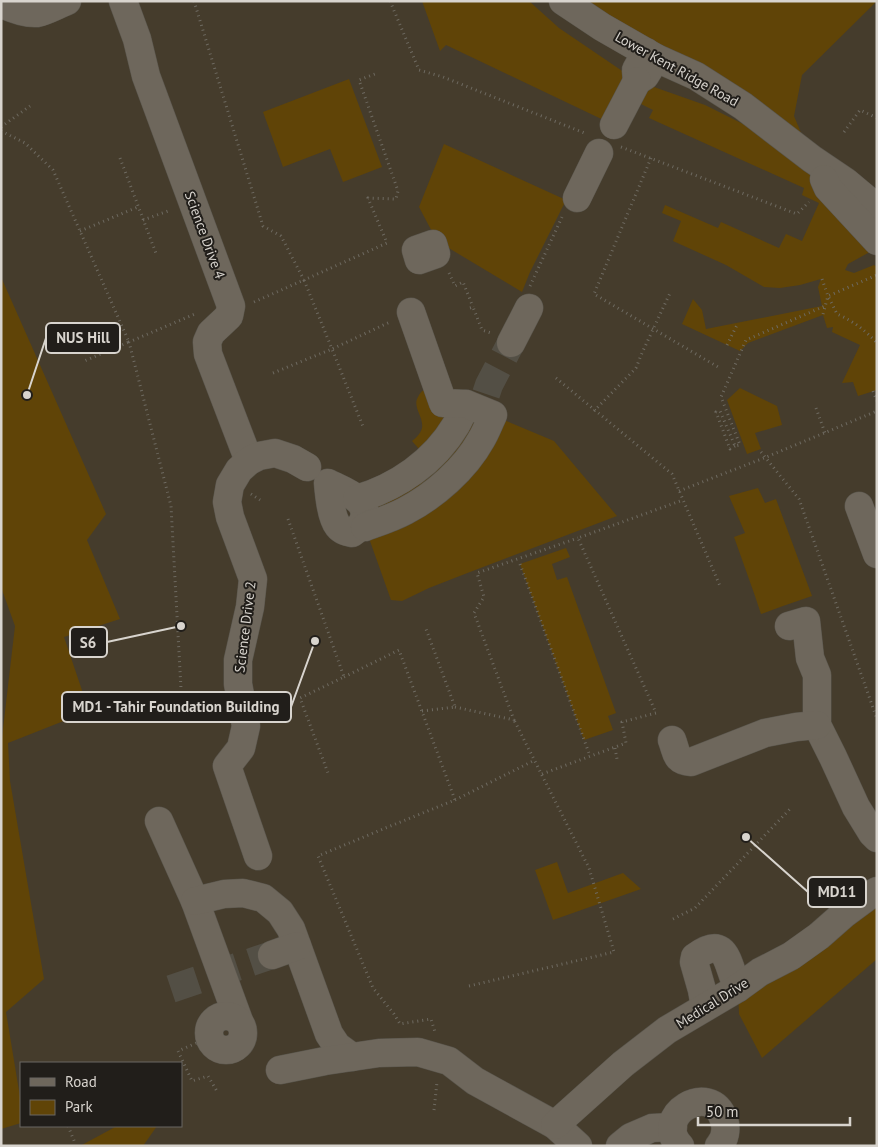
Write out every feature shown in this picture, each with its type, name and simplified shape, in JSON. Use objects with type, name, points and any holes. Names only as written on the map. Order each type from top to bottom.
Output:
[{"type":"street","points":[[1,4],[35,13],[42,12],[67,1]]},
{"type":"street","name":"Science Drive 4","points":[[123,1],[137,39],[146,76],[231,306],[229,316],[211,332],[207,342],[208,354],[249,461]]},
{"type":"street","name":"Lower Kent Ridge Road","points":[[562,1],[602,27],[651,55],[696,76],[743,106],[812,159],[846,182],[877,208]]},
{"type":"street","points":[[570,206],[604,139],[637,81],[645,76],[651,55]]},
{"type":"street","name":"Lower Kent Ridge Road","points":[[812,159],[828,188],[877,241]]},
{"type":"street","points":[[503,338],[530,297]]},
{"type":"street","points":[[249,461],[259,456],[275,453],[293,459],[318,475],[362,511],[384,520],[406,511],[438,489],[457,472],[481,440],[493,415],[466,404],[444,403],[411,312]]},
{"type":"street","points":[[362,511],[374,494],[394,484],[426,462],[446,440],[466,404]]},
{"type":"street","points":[[437,450],[457,472]]},
{"type":"street","name":"Science Drive 2","points":[[249,461],[239,470],[230,485],[227,502],[230,517],[253,579],[250,607],[238,660],[238,684],[246,726],[241,748],[227,766],[258,856]]},
{"type":"street","points":[[394,484],[406,511]]},
{"type":"street","points":[[868,519],[877,554]]},
{"type":"street","points":[[790,626],[806,621],[810,658],[816,675],[817,725],[856,807],[877,838]]},
{"type":"street","points":[[672,740],[679,759],[683,762],[691,762],[765,733],[817,725]]},
{"type":"street","points":[[159,821],[195,901],[242,1026],[243,1037],[241,1043],[237,1047],[226,1051],[215,1047],[210,1037]]},
{"type":"street","name":"Medical Drive","points":[[555,1125],[623,1064],[667,1030],[738,988],[760,972],[798,951],[844,914],[877,892]]},
{"type":"street","points":[[195,901],[224,894],[243,893],[263,898],[280,912],[291,929],[285,950],[329,1034],[338,1046],[352,1057]]},
{"type":"street","points":[[705,1007],[694,962],[695,957],[700,953],[714,948],[720,949],[728,959],[732,977],[738,988]]},
{"type":"street","points":[[280,1070],[379,1053],[418,1052],[449,1062],[475,1081],[555,1125],[578,1146]]},
{"type":"street","points":[[620,1146],[631,1137],[652,1128],[676,1136],[675,1117],[680,1110],[689,1104],[698,1102],[708,1103],[723,1115],[728,1142]]},
{"type":"path","points":[[194,1],[263,226],[281,236],[304,280],[364,429]]},
{"type":"path","points":[[390,1],[419,70],[443,77],[797,214],[812,200]]},
{"type":"path","points":[[250,304],[387,243],[368,198],[396,200],[398,192],[359,80],[375,74]]},
{"type":"path","points":[[30,106],[1,129],[24,143],[52,170],[80,231],[129,342],[171,506],[182,707]]},
{"type":"path","points":[[844,132],[860,110],[877,118]]},
{"type":"path","points":[[120,158],[157,256]]},
{"type":"path","points":[[651,158],[594,294],[718,367]]},
{"type":"path","points":[[143,220],[193,202]]},
{"type":"path","points":[[530,297],[570,206]]},
{"type":"path","points":[[80,231],[138,207]]},
{"type":"path","points":[[828,296],[877,275]]},
{"type":"path","points":[[822,279],[837,314],[850,320],[877,343]]},
{"type":"path","points":[[465,287],[482,330],[503,338]]},
{"type":"path","points":[[594,410],[636,368],[670,293]]},
{"type":"path","points":[[823,314],[828,296]]},
{"type":"path","points":[[735,446],[720,411],[716,412],[730,448],[740,445],[721,396],[746,340],[825,306]]},
{"type":"path","points":[[272,373],[332,349],[411,312]]},
{"type":"path","points":[[82,362],[197,313]]},
{"type":"path","points":[[727,345],[738,323]]},
{"type":"path","points":[[556,378],[672,474],[720,586]]},
{"type":"path","points":[[873,391],[877,401]]},
{"type":"path","points":[[816,408],[825,433]]},
{"type":"path","points":[[679,491],[877,411]]},
{"type":"path","points":[[761,452],[799,499],[877,719]]},
{"type":"path","points":[[469,986],[614,952],[589,868],[514,720],[474,613],[484,597],[477,573],[683,500]]},
{"type":"path","points":[[288,518],[344,676]]},
{"type":"path","points":[[542,774],[626,743],[622,722],[656,713],[578,538]]},
{"type":"path","points":[[520,564],[590,756]]},
{"type":"path","points":[[426,629],[455,707]]},
{"type":"path","points":[[328,773],[300,698],[399,650],[456,800]]},
{"type":"path","points":[[422,711],[455,707],[514,720]]},
{"type":"path","points":[[615,747],[617,759]]},
{"type":"path","points":[[394,1014],[373,988],[318,856],[456,800],[534,760]]},
{"type":"path","points":[[673,919],[695,908],[790,809]]},
{"type":"path","points":[[182,1062],[178,1051],[210,1037]]},
{"type":"path","points":[[182,1063],[192,1081],[208,1076],[218,1093]]},
{"type":"path","points":[[434,1110],[438,1077]]},
{"type":"path","points":[[68,1127],[75,1143]]},
{"type":"shaded area","points":[[1,1],[877,1],[877,1146],[1,1146]]},
{"type":"green space","points":[[422,1],[529,1],[559,28],[637,81],[705,105],[807,156],[568,1],[877,1],[802,75],[794,116],[812,159],[877,248],[848,264],[845,270],[854,273],[874,265],[877,267],[877,390],[858,396],[853,382],[842,383],[860,345],[832,332],[833,327],[827,328],[823,315],[748,343],[740,351],[682,324],[693,299],[702,310],[706,329],[822,306],[818,287],[821,279],[780,288],[764,287],[726,265],[673,241],[681,221],[662,213],[665,205],[718,228],[721,222],[779,248],[786,234],[802,241],[819,203],[802,195],[804,188],[649,118],[653,110],[639,103],[614,125],[446,45],[440,51]]},
{"type":"green space","points":[[349,79],[382,167],[343,182],[330,149],[283,167],[263,112]]},
{"type":"green space","points":[[444,144],[566,200],[522,292],[437,241],[419,207]]},
{"type":"green space","points":[[1,277],[106,514],[87,540],[120,619],[64,637],[89,711],[8,743],[10,781],[44,979],[6,1012],[20,1097],[20,1123],[1,1129],[1,746],[15,626],[1,587]]},
{"type":"green space","points":[[436,381],[466,404],[554,441],[617,516],[429,588],[402,601],[391,600],[365,527],[374,494],[419,449],[412,441],[421,432],[422,428],[416,405],[418,397],[421,392]]},
{"type":"green space","points":[[740,388],[777,406],[782,425],[755,433],[761,449],[747,454],[727,400]]},
{"type":"green space","points":[[758,488],[765,503],[776,499],[812,596],[761,614],[734,537],[745,533],[729,496]]},
{"type":"green space","points":[[566,548],[570,557],[552,564],[557,580],[567,577],[616,713],[608,716],[613,730],[584,740],[520,564]]},
{"type":"green space","points":[[557,862],[568,893],[623,873],[641,889],[553,920],[535,870]]},
{"type":"green space","points":[[877,891],[877,959],[762,1058],[739,1014],[738,988]]},
{"type":"green space","points":[[115,1127],[156,1127],[143,1146],[80,1146]]},
{"type":"tunnel","points":[[486,394],[511,343]]},
{"type":"tunnel","points":[[171,989],[272,955]]},
{"type":"place","name":"NUS Hill","points":[[27,395]]},
{"type":"place","name":"S6","points":[[181,626]]},
{"type":"place","name":"MD1 - Tahir Foundation Building","points":[[315,641]]},
{"type":"place","name":"MD11","points":[[746,837]]}]
